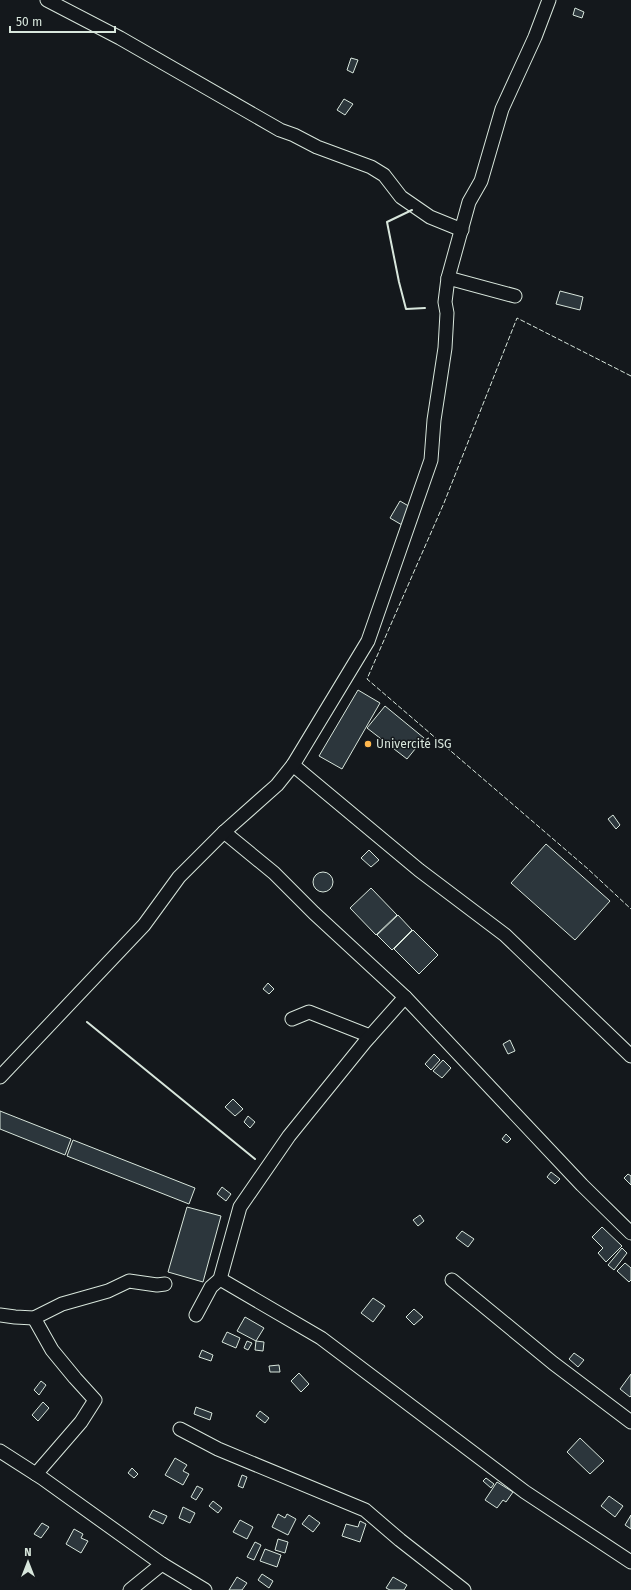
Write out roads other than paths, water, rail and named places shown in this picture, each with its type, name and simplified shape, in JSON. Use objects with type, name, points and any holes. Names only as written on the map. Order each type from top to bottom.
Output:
[{"type":"street","points":[[47,0],[120,38],[280,130],[294,135],[317,147],[371,167],[384,175],[401,198],[430,217],[462,230]]},
{"type":"street","points":[[0,1077],[144,925],[179,877],[224,832],[277,785],[293,765],[368,641],[431,460],[434,420],[445,348],[447,313],[445,302],[448,278],[469,202],[481,182],[502,109],[535,37],[549,0]]},
{"type":"street","points":[[448,278],[515,296]]},
{"type":"street","points":[[293,765],[419,870],[505,935],[631,1056]]},
{"type":"street","points":[[224,832],[274,874],[405,997],[577,1179],[631,1233]]},
{"type":"street","points":[[196,1315],[211,1287],[220,1279],[240,1207],[289,1136],[370,1036],[405,997]]},
{"type":"street","points":[[292,1019],[309,1012],[370,1036]]},
{"type":"street","points":[[220,1279],[321,1338],[525,1492],[631,1562]]},
{"type":"street","points":[[452,1280],[553,1363],[631,1422]]},
{"type":"street","points":[[0,1315],[34,1318],[62,1304],[108,1291],[129,1281],[157,1285],[165,1284]]},
{"type":"street","points":[[34,1318],[52,1350],[95,1400],[82,1422],[36,1474]]},
{"type":"street","points":[[180,1429],[218,1449],[365,1510],[400,1540],[464,1590]]},
{"type":"street","points":[[0,1451],[36,1474],[162,1564],[205,1590]]},
{"type":"street","points":[[130,1590],[162,1564]]},
{"type":"place","name":"Univercité ISG","points":[[368,744]]}]
